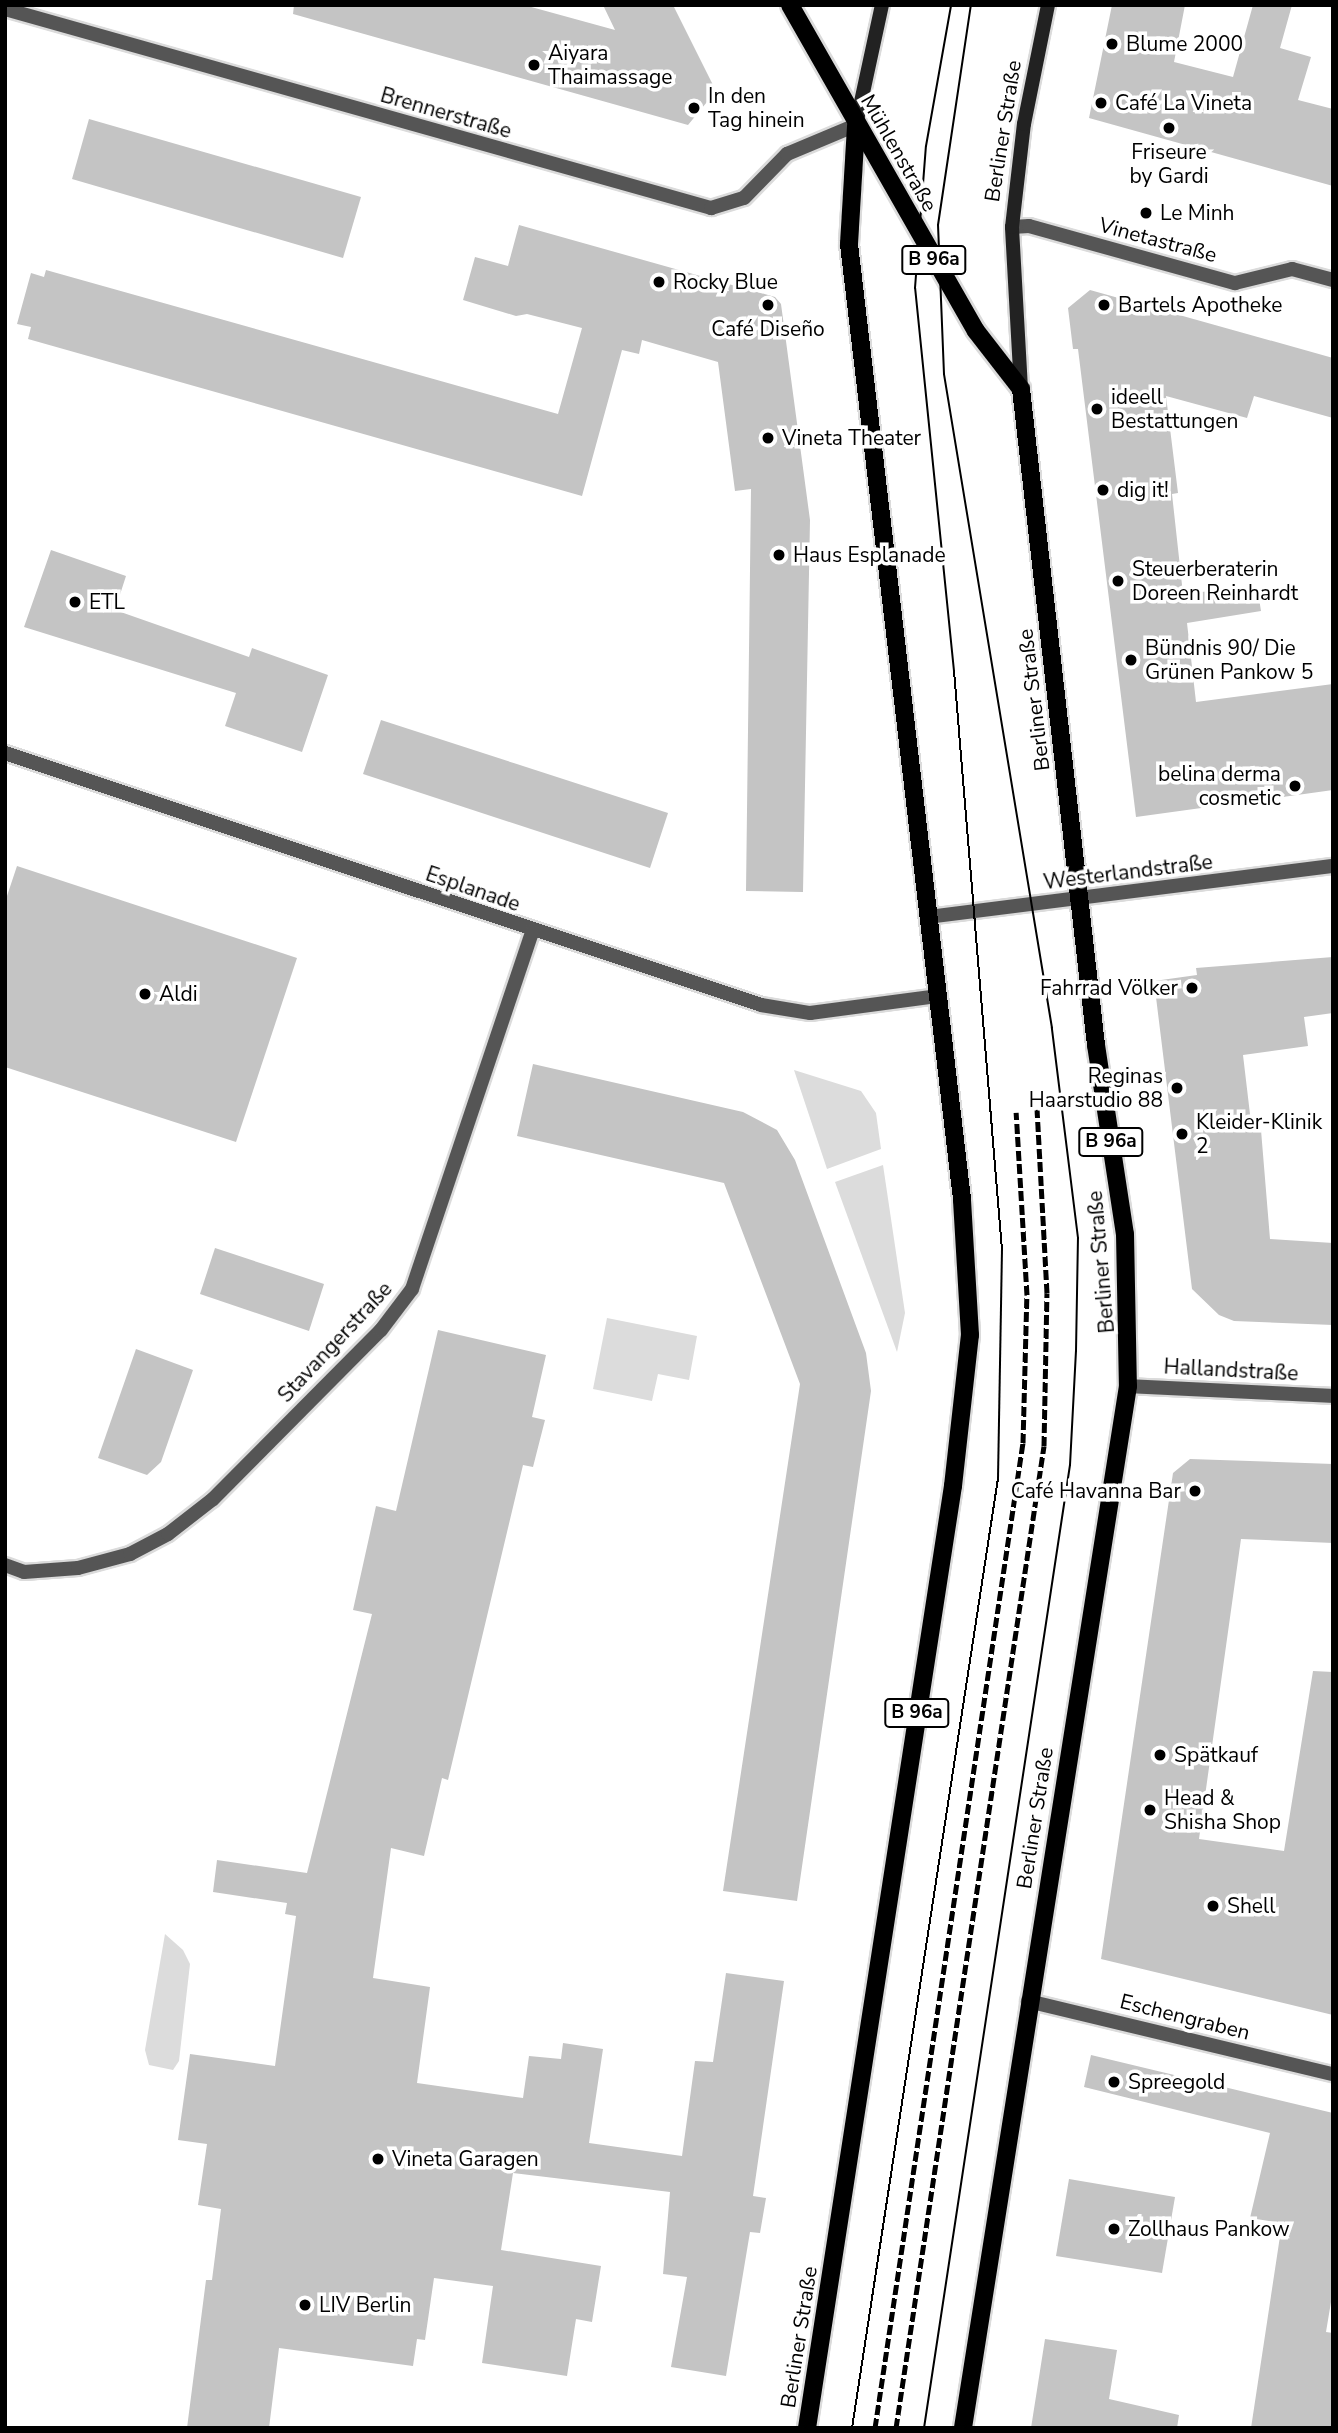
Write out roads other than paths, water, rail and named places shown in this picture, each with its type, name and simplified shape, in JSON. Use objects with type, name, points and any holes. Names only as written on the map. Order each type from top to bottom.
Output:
[{"type":"main road","name":"Mühlenstraße","points":[[790,5],[856,125],[976,331],[1021,389]]},
{"type":"main road","name":"Berliner Straße","points":[[807,2428],[967,1373],[968,1259],[849,244],[856,125],[882,5]]},
{"type":"main road","name":"Berliner Straße","points":[[963,2428],[1028,2001],[1128,1386],[1130,1328],[1125,1234],[1080,900],[1021,389],[1013,227],[1024,124],[1048,5]]},
{"type":"street","name":"Brennerstraße","points":[[5,9],[711,208],[744,198],[787,154],[856,125]]},
{"type":"street","name":"Vinetastraße","points":[[1013,227],[1029,226],[1235,283],[1292,269],[1333,280]]},
{"type":"street","name":"Esplanade","points":[[5,754],[532,932],[772,1007],[810,1013],[937,996]]},
{"type":"street","name":"Westerlandstraße","points":[[928,917],[1080,900],[1333,866]]},
{"type":"street","name":"Stavangerstraße","points":[[5,1565],[24,1572],[78,1568],[130,1554],[168,1534],[214,1499],[381,1330],[412,1289],[532,932]]},
{"type":"street","name":"Hallandstraße","points":[[1128,1386],[1333,1396]]},
{"type":"street","name":"Eschengraben","points":[[1028,2001],[1333,2074]]},
{"type":"tram line","points":[[852,2428],[998,1478],[1002,1250],[954,671],[915,288],[926,146],[951,5]]},
{"type":"tram line","points":[[924,2428],[1070,1465],[1076,1351],[1078,1238],[1052,1028],[944,374],[938,225],[971,5]]},
{"type":"railway","points":[[896,2428],[1044,1446],[1047,1293],[1037,1109]]},
{"type":"railway","points":[[875,2428],[1023,1443],[1027,1295],[1016,1112]]},
{"type":"place","name":"Blume 2000","points":[[1112,44]]},
{"type":"place","name":"Aiyara Thaimassage","points":[[534,65]]},
{"type":"place","name":"Café La Vineta","points":[[1101,103]]},
{"type":"place","name":"In den Tag hinein","points":[[694,108]]},
{"type":"place","name":"Friseure by Gardi","points":[[1169,128]]},
{"type":"place","name":"Le Minh","points":[[1146,213]]},
{"type":"place","name":"Rocky Blue","points":[[659,282]]},
{"type":"place","name":"Café Diseño","points":[[768,305]]},
{"type":"place","name":"Bartels Apotheke","points":[[1104,305]]},
{"type":"place","name":"ideell Bestattungen","points":[[1097,409]]},
{"type":"place","name":"Vineta Theater","points":[[768,438]]},
{"type":"place","name":"dig it!","points":[[1103,490]]},
{"type":"place","name":"Haus Esplanade","points":[[779,555]]},
{"type":"place","name":"Steuerberaterin Doreen Reinhardt","points":[[1118,581]]},
{"type":"place","name":"ETL","points":[[75,602]]},
{"type":"place","name":"Bündnis 90/ Die Grünen Pankow 5","points":[[1131,660]]},
{"type":"place","name":"belina derma cosmetic","points":[[1295,786]]},
{"type":"place","name":"Fahrrad Völker","points":[[1192,988]]},
{"type":"place","name":"Aldi","points":[[145,994]]},
{"type":"place","name":"Reginas Haarstudio 88","points":[[1177,1088]]},
{"type":"place","name":"Kleider-Klinik 2","points":[[1182,1134]]},
{"type":"place","name":"Café Havanna Bar","points":[[1195,1491]]},
{"type":"place","name":"Spätkauf","points":[[1160,1755]]},
{"type":"place","name":"Head & Shisha Shop","points":[[1150,1810]]},
{"type":"place","name":"Shell","points":[[1213,1906]]},
{"type":"place","name":"Spreegold","points":[[1114,2082]]},
{"type":"place","name":"Vineta Garagen","points":[[378,2159]]},
{"type":"place","name":"Zollhaus Pankow","points":[[1114,2229]]},
{"type":"place","name":"LIV Berlin","points":[[305,2305]]}]
